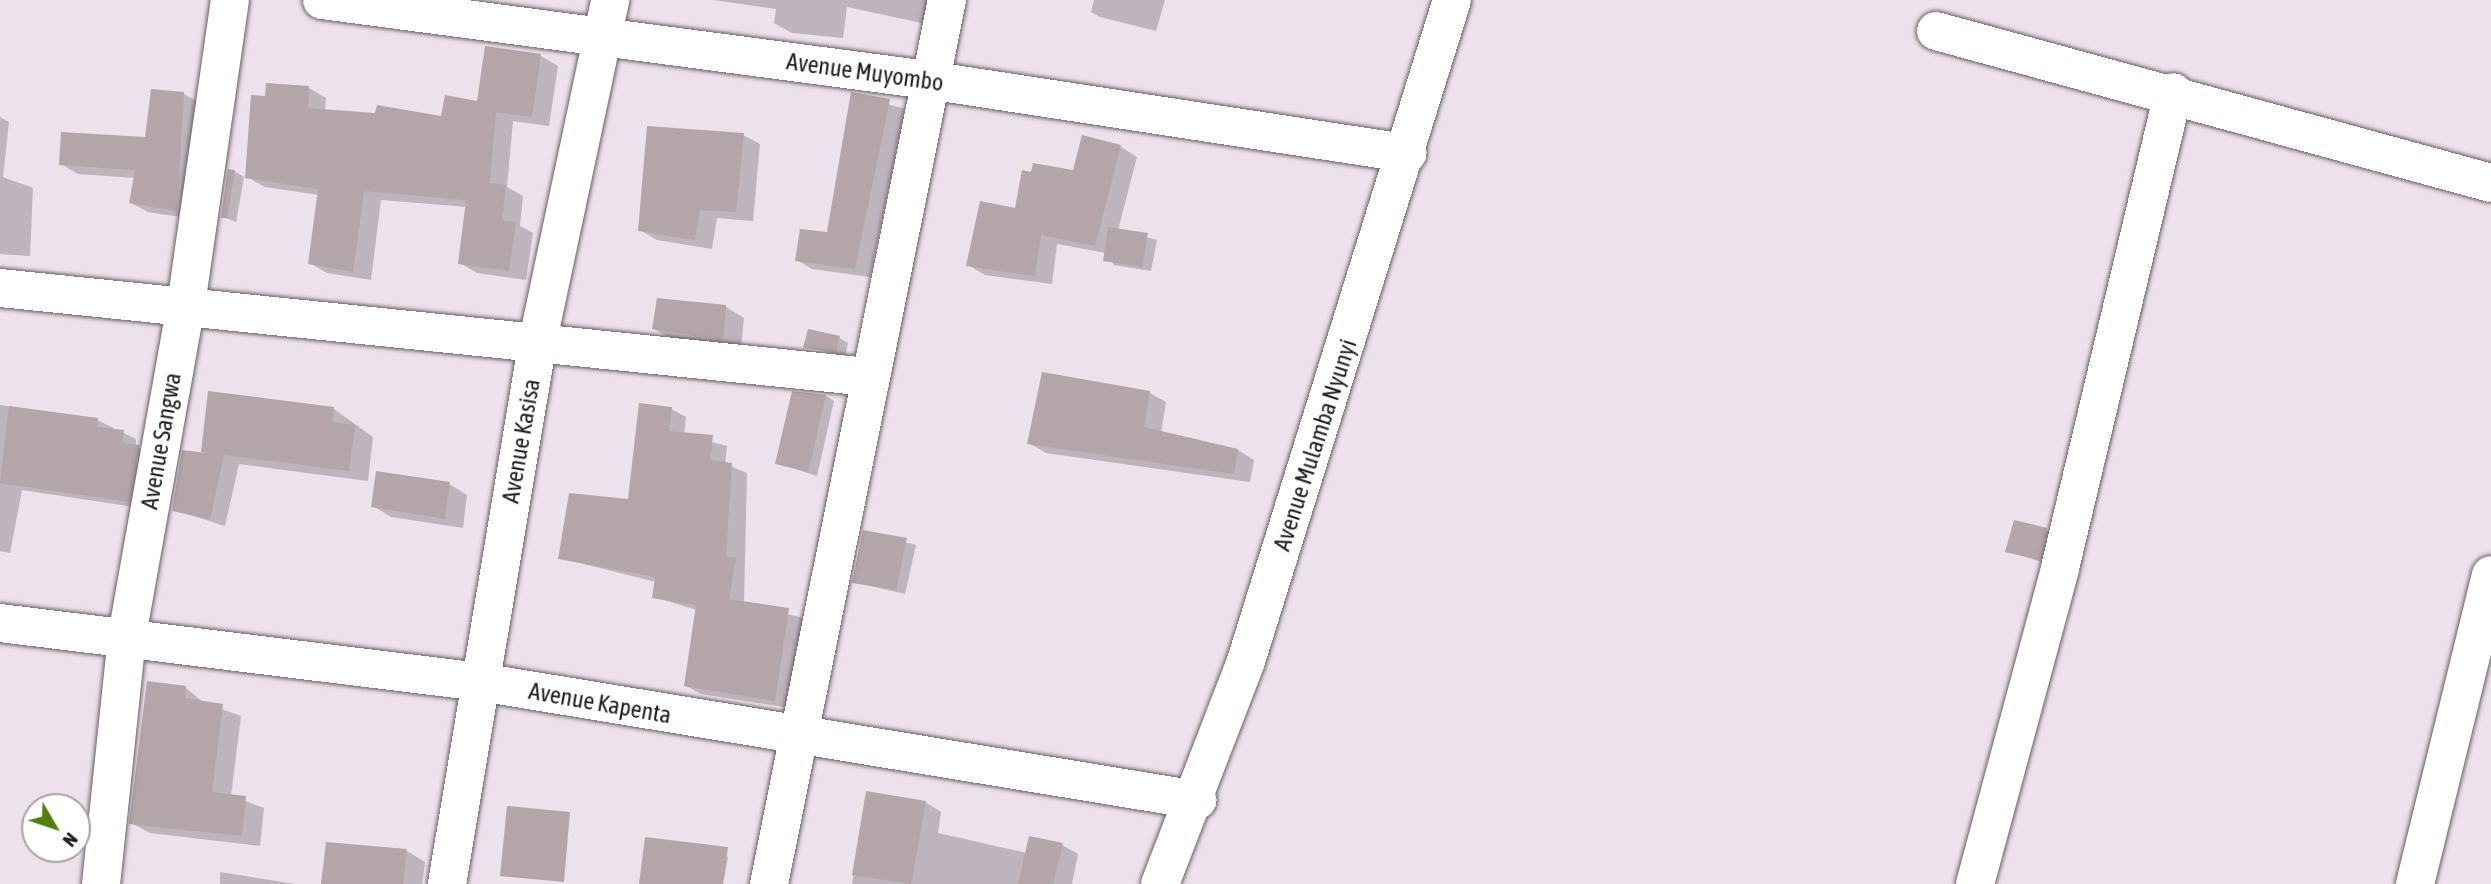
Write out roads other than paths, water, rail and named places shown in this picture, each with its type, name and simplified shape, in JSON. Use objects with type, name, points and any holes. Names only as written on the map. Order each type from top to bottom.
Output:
[{"type":"street","name":"Avenue Sangwa","points":[[101,884],[127,636],[186,305],[230,0]]},
{"type":"street","name":"Avenue Muyombo","points":[[322,0],[928,80],[1407,153]]},
{"type":"street","name":"Avenue Kasisa","points":[[447,884],[538,340],[610,0]]},
{"type":"street","points":[[769,884],[794,736],[928,80],[947,0]]},
{"type":"street","name":"Avenue Mulamba Nyunyi","points":[[1160,884],[1197,800],[1407,153],[1452,0]]},
{"type":"street","points":[[1936,31],[2174,92],[2491,183]]},
{"type":"street","points":[[1976,884],[2060,568],[2174,92]]},
{"type":"street","points":[[0,288],[538,340],[869,377]]},
{"type":"street","points":[[2415,884],[2491,575]]},
{"type":"street","name":"Avenue Kapenta","points":[[0,623],[127,636],[480,682],[794,736],[1197,800]]}]
